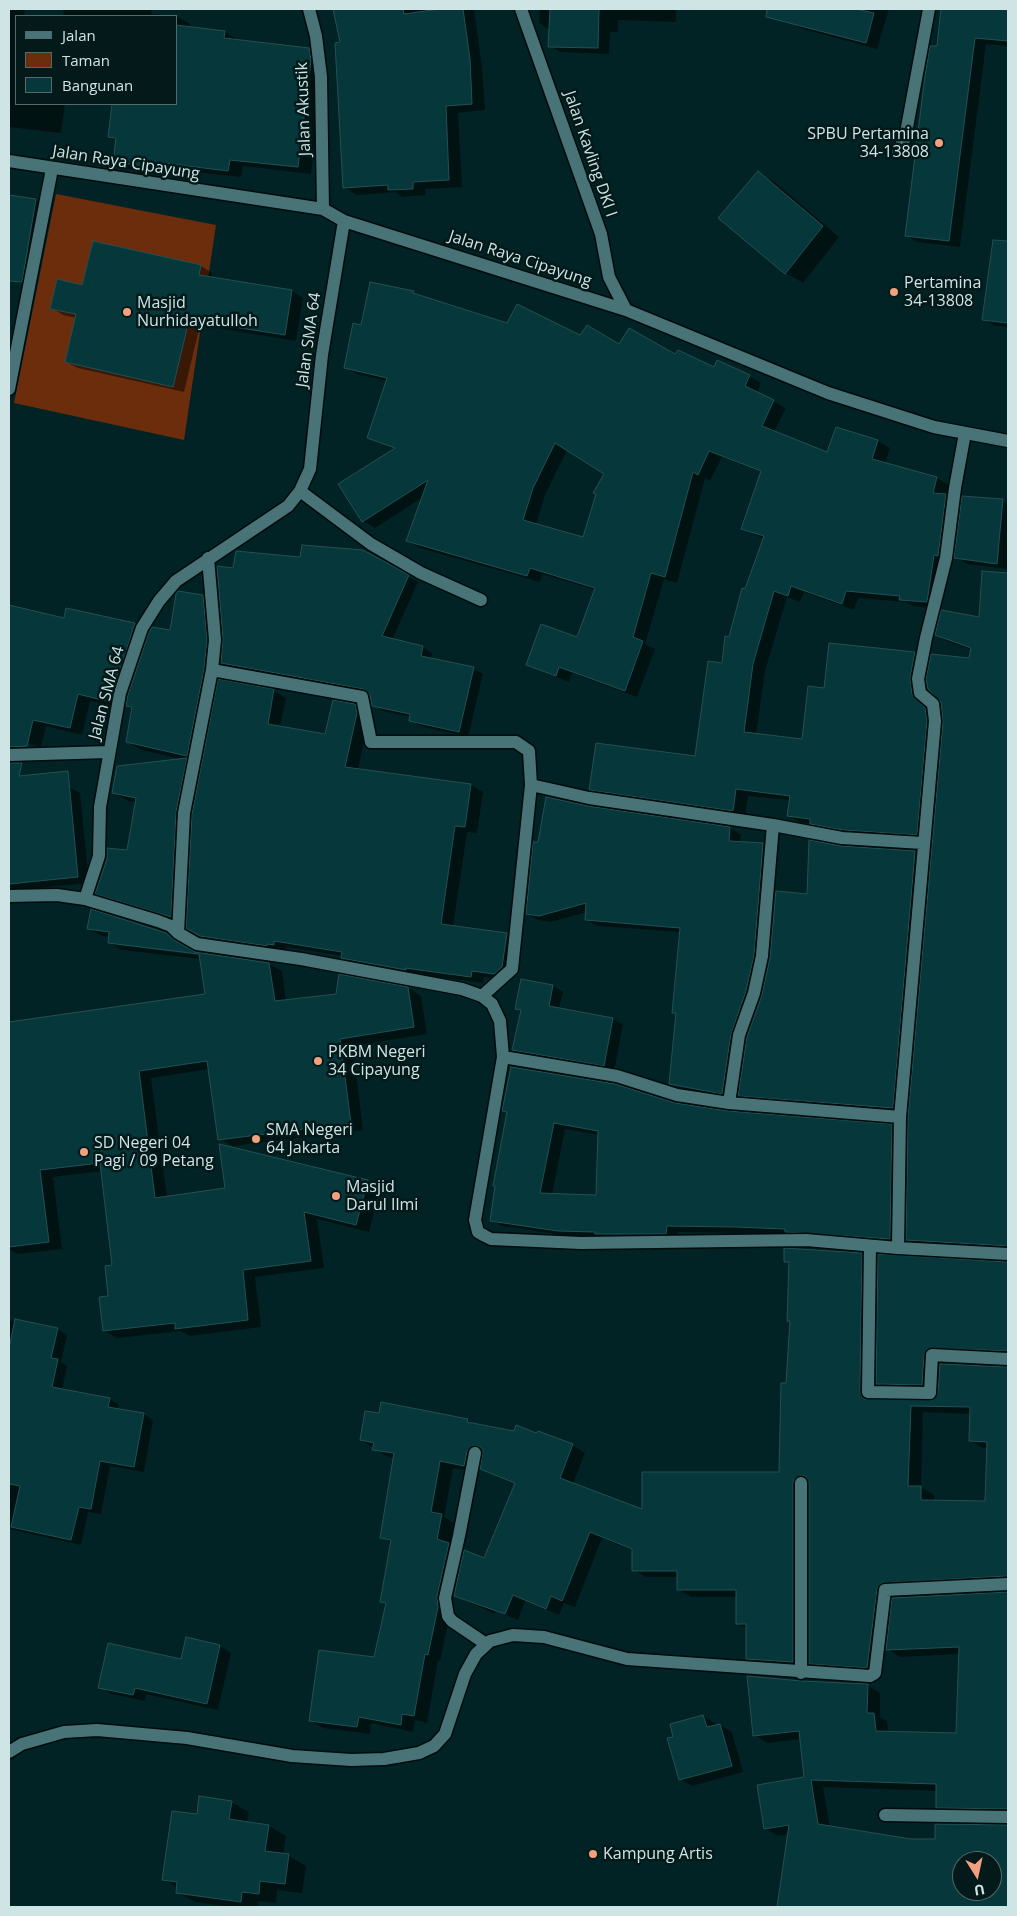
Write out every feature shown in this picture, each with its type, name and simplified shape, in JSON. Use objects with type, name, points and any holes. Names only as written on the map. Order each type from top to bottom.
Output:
[{"type":"street","name":"Jalan Akustik","points":[[309,9],[316,36],[321,78],[323,209]]},
{"type":"street","name":"Jalan Kavling DKI I","points":[[521,9],[601,234],[610,277],[626,310]]},
{"type":"street","points":[[898,152],[905,138],[929,9]]},
{"type":"street","name":"Jalan Raya Cipayung","points":[[9,161],[323,209],[344,221],[626,310],[828,393],[934,427],[1008,441]]},
{"type":"street","points":[[9,389],[52,169]]},
{"type":"street","name":"Jalan SMA 64","points":[[85,899],[99,856],[100,807],[108,752],[120,693],[142,628],[159,601],[176,581],[288,506],[300,491],[310,469],[322,355],[344,221]]},
{"type":"street","points":[[898,1248],[900,1117],[934,709],[933,704],[920,693],[918,679],[946,558],[955,488],[965,433]]},
{"type":"street","points":[[300,491],[372,544],[421,573],[481,600]]},
{"type":"street","points":[[178,934],[184,813],[212,670],[215,640],[208,558]]},
{"type":"street","points":[[212,670],[362,698],[371,742],[516,742],[529,751],[531,785],[512,969],[482,996]]},
{"type":"street","points":[[9,755],[108,752]]},
{"type":"street","points":[[531,785],[589,798],[773,825],[842,838],[922,844]]},
{"type":"street","points":[[729,1103],[739,1035],[754,993],[762,956],[773,825]]},
{"type":"street","points":[[9,896],[57,895],[85,899],[158,920],[171,926],[178,934],[197,944],[301,959],[462,989],[482,996],[492,1004],[500,1021],[503,1057],[475,1220],[478,1232],[491,1239],[581,1243],[806,1240],[898,1248],[1008,1254]]},
{"type":"street","points":[[503,1057],[617,1076],[677,1096],[729,1103],[900,1117]]},
{"type":"street","points":[[870,1246],[868,1392],[930,1393],[932,1355],[1008,1359]]},
{"type":"street","points":[[474,1452],[459,1536],[445,1598],[448,1616],[452,1621],[486,1644]]},
{"type":"street","points":[[802,1483],[802,1672]]},
{"type":"street","points":[[9,1752],[22,1744],[64,1732],[97,1730],[187,1738],[292,1756],[376,1759],[420,1753],[434,1746],[445,1734],[465,1674],[476,1654],[490,1641],[514,1635],[544,1637],[627,1659],[873,1676],[875,1674],[883,1594],[887,1588],[1008,1584]]},
{"type":"street","points":[[885,1815],[1008,1817]]},
{"type":"green space","points":[[56,194],[216,225],[184,440],[14,403]]},
{"type":"building","points":[[333,9],[403,9],[404,14],[440,9],[463,9],[470,59],[472,104],[446,106],[449,180],[413,182],[413,189],[388,190],[388,185],[343,188],[335,43],[340,42]]},
{"type":"building","points":[[550,9],[599,9],[598,48],[548,47]]},
{"type":"building","points":[[767,9],[856,9],[874,13],[866,43],[766,17]]},
{"type":"building","name":"SPBU Pertamina 34-13808","points":[[941,9],[1008,9],[1008,41],[975,38],[949,241],[905,236],[925,76],[930,46],[937,46]]},
{"type":"building","points":[[178,25],[225,31],[224,38],[309,48],[311,60],[298,167],[230,160],[228,171],[163,163],[162,168],[113,162],[116,138],[108,137],[112,105],[178,105]]},
{"type":"building","points":[[758,171],[823,226],[785,274],[718,218]]},
{"type":"building","points":[[9,195],[36,199],[22,282],[9,281]]},
{"type":"building","points":[[993,240],[1008,241],[1008,323],[982,320]]},
{"type":"building","name":"Masjid Nurhidayatulloh","points":[[93,241],[201,265],[199,275],[292,290],[285,335],[189,320],[173,387],[65,362],[76,314],[50,309],[57,279],[82,285]]},
{"type":"building","points":[[370,282],[414,291],[413,293],[507,323],[517,304],[580,335],[587,325],[619,344],[629,328],[675,354],[678,350],[714,367],[717,360],[750,375],[745,386],[774,400],[762,426],[827,452],[836,427],[878,440],[872,459],[937,477],[933,493],[946,494],[938,556],[934,555],[927,602],[899,600],[900,596],[846,591],[842,604],[791,586],[788,596],[774,591],[753,664],[744,732],[802,739],[808,686],[824,688],[829,643],[915,652],[910,678],[912,694],[925,708],[927,721],[917,835],[843,830],[810,824],[810,819],[787,816],[790,796],[736,789],[733,811],[589,790],[596,743],[695,756],[708,661],[722,663],[725,636],[729,637],[742,588],[745,589],[764,536],[741,529],[761,471],[709,451],[698,475],[693,472],[665,577],[651,573],[633,637],[643,641],[625,691],[559,667],[556,676],[526,665],[541,624],[577,637],[595,588],[530,568],[527,576],[406,541],[428,480],[362,522],[338,484],[395,448],[367,438],[387,378],[344,368],[353,323],[361,325]],"holes":[[[555,443],[604,474],[593,493],[596,494],[583,537],[523,520],[533,488]]]},
{"type":"building","points":[[962,496],[1003,499],[997,564],[954,558]]},
{"type":"building","points":[[302,545],[363,550],[409,575],[382,636],[423,646],[421,656],[474,667],[459,732],[409,721],[410,714],[372,706],[370,695],[363,689],[221,663],[223,639],[217,566],[233,568],[236,551],[300,557]]},
{"type":"building","points":[[982,571],[1008,573],[1008,1246],[906,1240],[908,1117],[943,722],[941,702],[928,689],[926,679],[931,654],[969,658],[971,648],[935,635],[941,610],[979,617]]},
{"type":"building","points":[[178,591],[203,595],[207,640],[204,669],[187,756],[126,742],[132,707],[126,706],[128,695],[149,632],[152,627],[170,630]]},
{"type":"building","points":[[9,605],[64,618],[66,608],[135,623],[110,702],[78,694],[70,728],[33,720],[27,746],[9,747]]},
{"type":"building","points":[[218,679],[274,689],[268,724],[325,734],[333,700],[355,704],[357,713],[345,767],[471,784],[465,827],[455,826],[441,924],[507,933],[502,967],[494,974],[472,971],[471,977],[405,968],[406,970],[341,958],[342,952],[274,941],[274,945],[267,944],[267,946],[200,936],[186,928],[192,814]]},
{"type":"building","points":[[187,758],[176,812],[171,917],[95,894],[107,859],[107,848],[127,850],[136,798],[112,793],[117,766]]},
{"type":"building","points":[[9,763],[22,763],[19,776],[68,771],[78,877],[9,884]]},
{"type":"building","points":[[546,797],[588,806],[730,827],[729,841],[763,843],[754,955],[746,991],[731,1034],[722,1094],[669,1084],[676,1013],[672,1013],[680,928],[585,920],[586,903],[539,916],[526,914],[533,842],[538,842]]},
{"type":"building","points":[[809,840],[841,846],[915,851],[893,1108],[738,1096],[747,1037],[762,995],[770,958],[776,891],[807,894]]},
{"type":"building","points":[[91,909],[166,933],[195,952],[269,963],[275,1001],[336,994],[339,974],[408,987],[414,1027],[340,1039],[351,1123],[218,1140],[207,1061],[139,1071],[155,1198],[225,1188],[219,1144],[368,1180],[356,1225],[304,1212],[311,1261],[243,1270],[248,1320],[175,1329],[175,1323],[103,1331],[99,1297],[108,1296],[105,1266],[112,1265],[100,1163],[40,1170],[49,1242],[9,1247],[9,1022],[205,994],[199,954],[108,943],[109,932],[87,929]]},
{"type":"building","points":[[521,979],[553,985],[549,1006],[613,1018],[604,1066],[512,1050],[521,1010],[515,1009]]},
{"type":"building","points":[[511,1067],[615,1084],[675,1103],[728,1111],[892,1124],[890,1239],[785,1232],[785,1229],[735,1227],[667,1226],[666,1234],[595,1234],[595,1232],[558,1231],[490,1221],[495,1186],[493,1186],[507,1112],[502,1111]],"holes":[[[554,1123],[598,1131],[596,1195],[540,1193]]]},
{"type":"building","points":[[784,1248],[862,1253],[860,1392],[864,1399],[933,1400],[938,1393],[940,1364],[1008,1367],[1008,1576],[881,1583],[877,1589],[867,1668],[809,1664],[809,1483],[805,1476],[801,1475],[794,1479],[793,1483],[793,1662],[746,1659],[746,1624],[736,1624],[736,1590],[677,1590],[677,1571],[632,1571],[632,1549],[590,1532],[562,1601],[551,1596],[546,1609],[513,1595],[505,1614],[454,1596],[464,1550],[484,1558],[515,1483],[480,1469],[483,1451],[480,1447],[473,1445],[467,1451],[464,1466],[440,1461],[431,1512],[442,1514],[437,1539],[449,1543],[437,1596],[438,1607],[428,1655],[425,1654],[414,1716],[402,1714],[401,1725],[359,1717],[357,1727],[309,1721],[319,1650],[374,1657],[386,1603],[380,1602],[391,1540],[380,1538],[394,1453],[372,1450],[374,1443],[360,1440],[365,1411],[379,1413],[381,1402],[468,1419],[467,1422],[514,1431],[516,1425],[536,1433],[538,1431],[573,1444],[560,1478],[642,1509],[642,1472],[779,1472],[781,1383],[786,1383],[790,1321],[787,1321],[789,1262],[784,1262]],"holes":[[[911,1406],[970,1407],[969,1441],[987,1442],[985,1501],[921,1500],[921,1486],[908,1486]]]},
{"type":"building","points":[[878,1254],[1008,1262],[1008,1351],[929,1348],[924,1355],[922,1385],[876,1384]]},
{"type":"building","points":[[15,1319],[58,1328],[51,1358],[58,1359],[52,1387],[110,1398],[108,1407],[144,1413],[134,1467],[100,1461],[91,1509],[79,1507],[71,1540],[11,1527],[20,1486],[9,1484],[9,1349]]},
{"type":"building","points":[[1008,1592],[1008,1809],[936,1808],[936,1784],[811,1780],[818,1824],[911,1839],[935,1839],[935,1824],[1008,1825],[1008,1907],[777,1907],[789,1825],[764,1829],[757,1785],[804,1777],[799,1731],[753,1736],[747,1676],[868,1684],[867,1713],[874,1713],[876,1731],[956,1733],[959,1647],[886,1650],[892,1598]]},
{"type":"building","points":[[186,1637],[220,1645],[207,1704],[135,1688],[133,1695],[98,1688],[108,1643],[181,1659]]},
{"type":"building","points":[[703,1715],[707,1727],[720,1724],[732,1766],[679,1780],[667,1738],[673,1737],[670,1724]]},
{"type":"building","points":[[199,1796],[232,1801],[229,1819],[269,1825],[265,1851],[289,1854],[285,1884],[260,1881],[259,1894],[242,1892],[241,1902],[176,1893],[177,1882],[162,1880],[172,1811],[197,1814]]},
{"type":"place","name":"SPBU Pertamina 34-13808","points":[[939,143]]},
{"type":"place","name":"Pertamina 34-13808","points":[[894,292]]},
{"type":"place","name":"Masjid Nurhidayatulloh","points":[[127,312]]},
{"type":"place","name":"PKBM Negeri 34 Cipayung","points":[[318,1061]]},
{"type":"place","name":"SMA Negeri 64 Jakarta","points":[[256,1139]]},
{"type":"place","name":"SD Negeri 04 Pagi / 09 Petang","points":[[84,1152]]},
{"type":"place","name":"Masjid Darul Ilmi","points":[[336,1196]]},
{"type":"place","name":"Kampung Artis","points":[[593,1854]]}]
